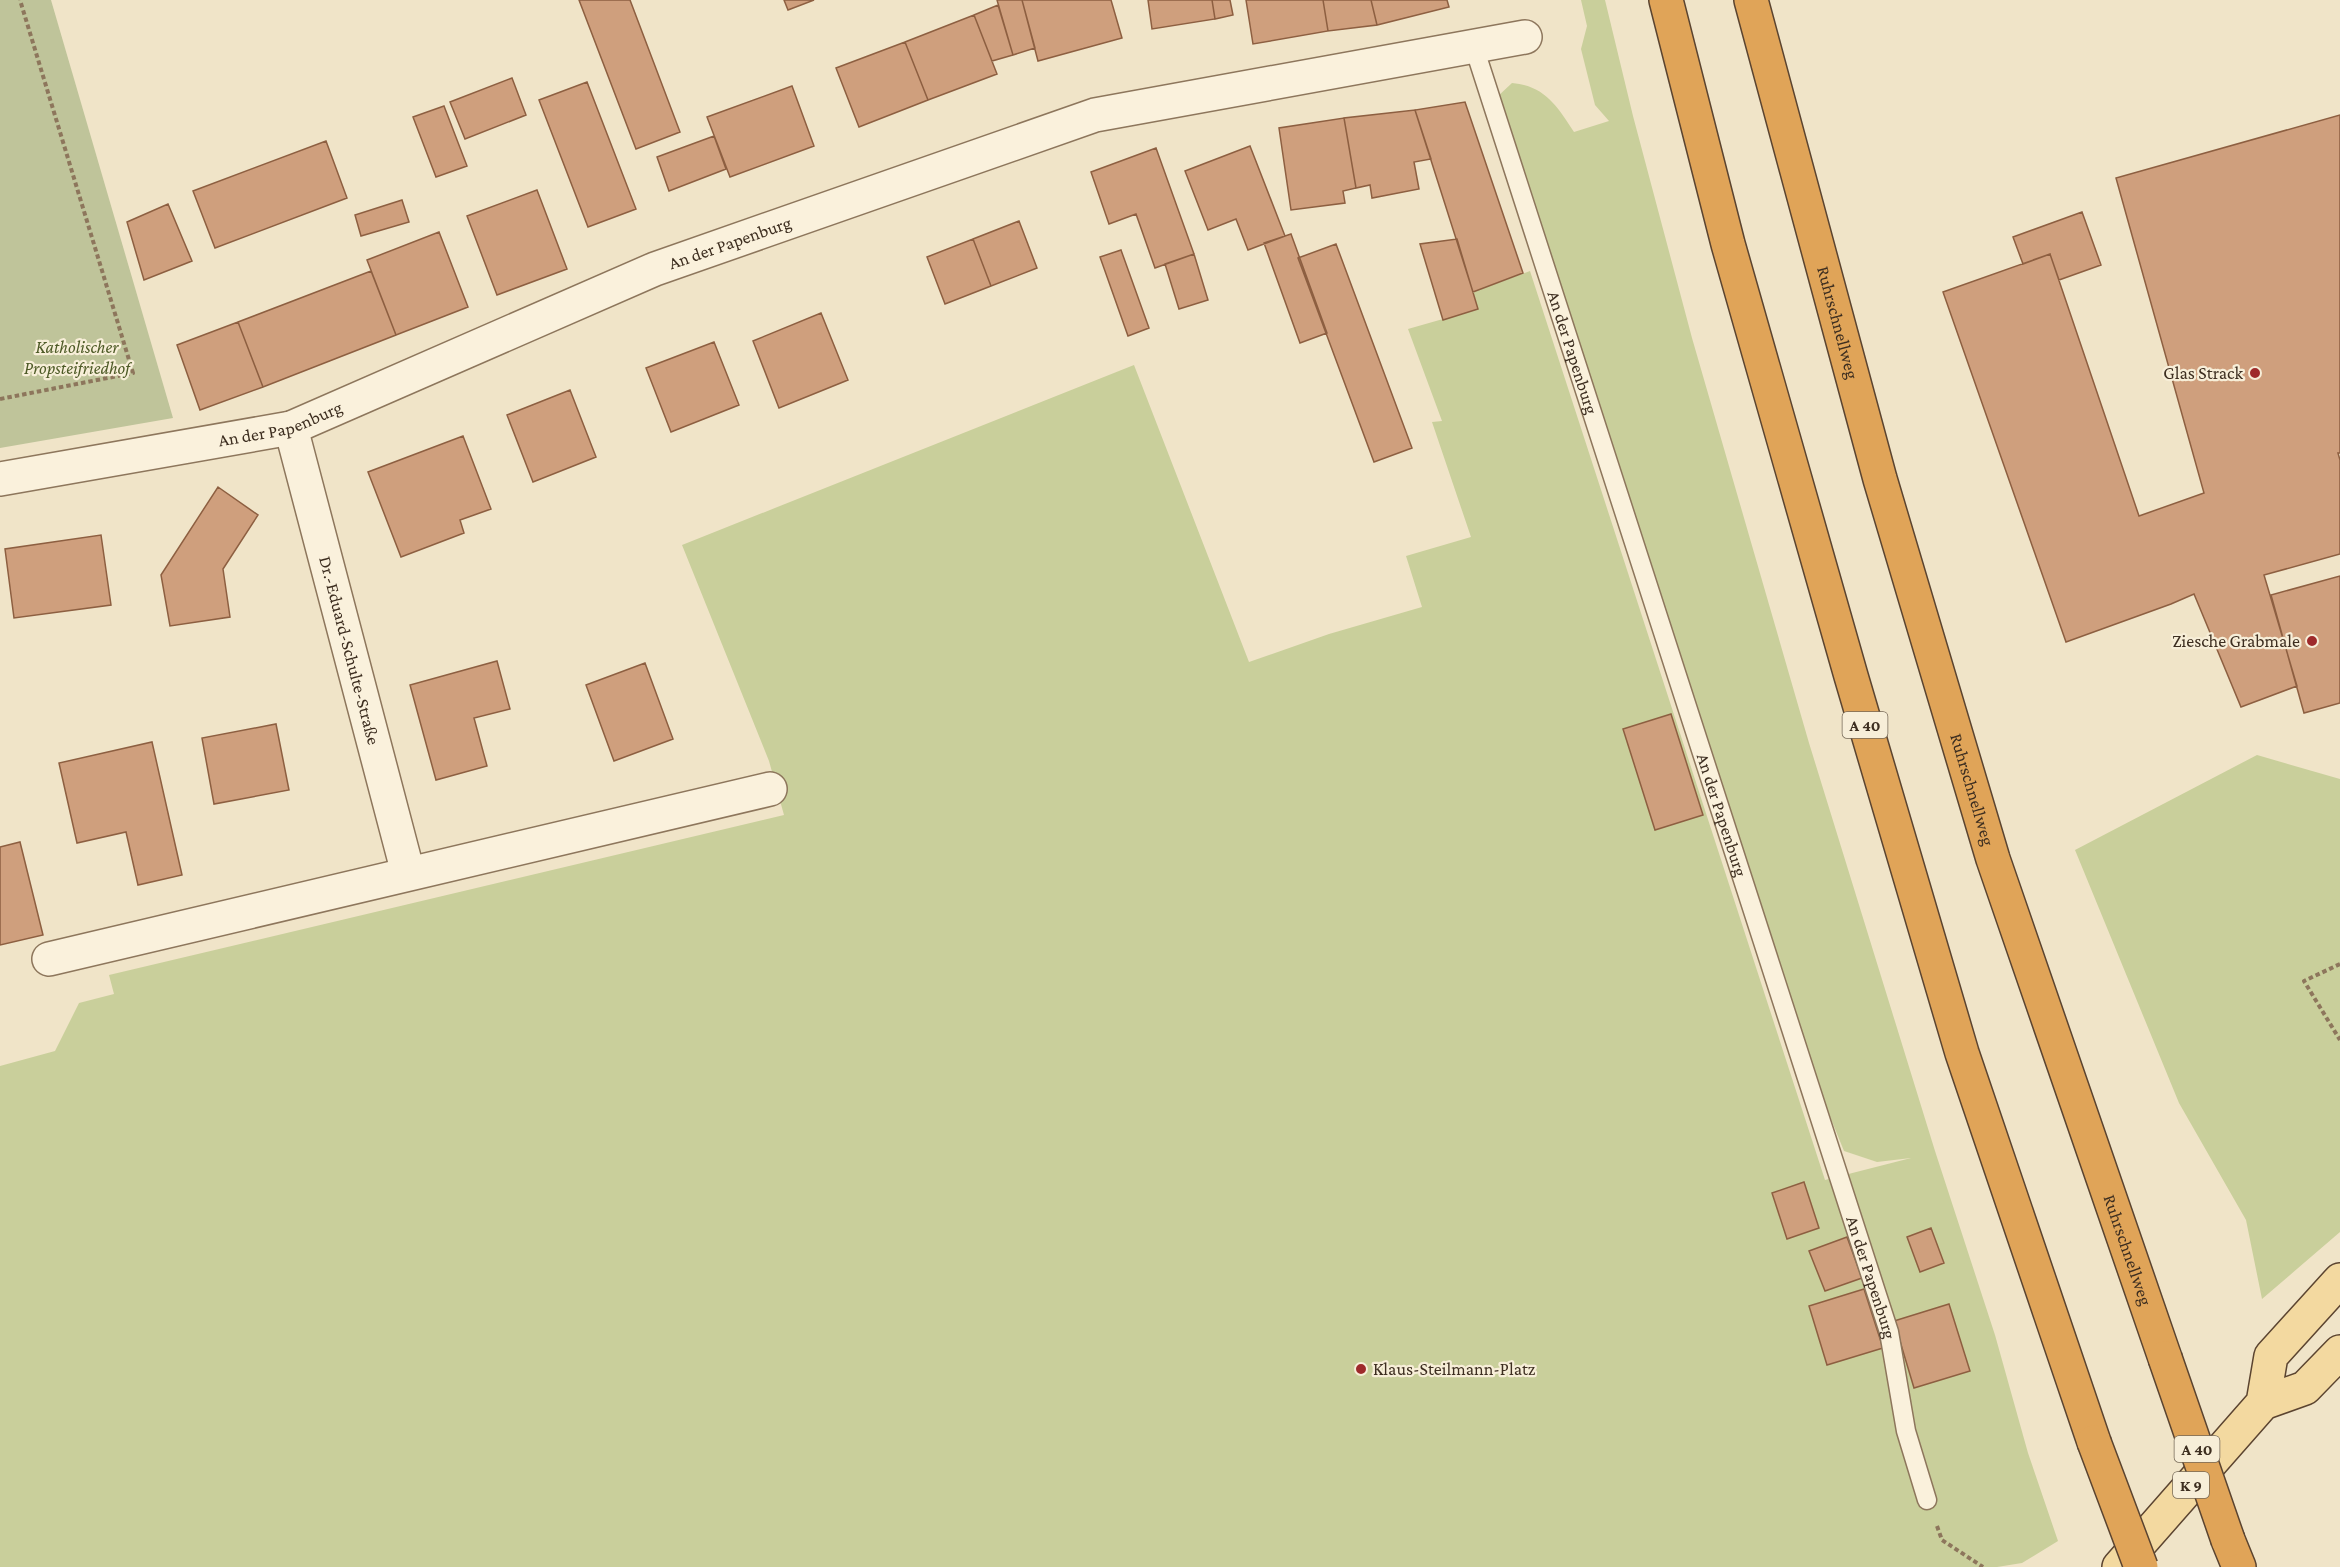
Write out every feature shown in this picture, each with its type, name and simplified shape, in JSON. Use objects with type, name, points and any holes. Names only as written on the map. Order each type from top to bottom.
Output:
[{"type":"highway","name":"A 40","points":[[1666,0],[1731,255],[1959,1042],[2094,1442],[2141,1567]]},
{"type":"highway","name":"Ruhrschnellweg","points":[[1751,0],[1880,479],[1994,859],[2234,1553]]},
{"type":"main road","points":[[2263,1403],[2271,1356],[2340,1280]]},
{"type":"main road","name":"K 9","points":[[2119,1567],[2263,1403],[2305,1388],[2340,1352]]},
{"type":"street","name":"An der Papenburg","points":[[0,479],[291,428],[655,269],[1095,115],[1525,38]]},
{"type":"street","name":"Dr.-Eduard-Schulte-Straße","points":[[291,428],[408,873]]},
{"type":"street","points":[[48,959],[770,789]]},
{"type":"lane","name":"An der Papenburg","points":[[1474,47],[1885,1321],[1906,1431],[1927,1500]]},
{"type":"path","points":[[0,399],[133,373],[20,0]]},
{"type":"path","points":[[2340,964],[2304,981],[2340,1040]]},
{"type":"path","points":[[1927,1500],[1942,1540],[1983,1567]]},
{"type":"green space","name":"Katholischer Propsteifriedhof","points":[[0,0],[51,0],[173,418],[0,448]]},
{"type":"green space","points":[[1581,0],[1605,0],[1692,338],[1809,743],[1935,1151],[1995,1335],[2028,1453],[2058,1541],[2022,1563],[1997,1567],[0,1567],[0,1066],[55,1051],[79,1003],[114,994],[109,975],[784,815],[769,761],[682,545],[1134,365],[1249,662],[1329,634],[1422,607],[1406,556],[1471,537],[1432,422],[1442,421],[1408,329],[1478,309],[1473,292],[1530,271],[1825,1180],[1911,1158],[1877,1162],[1844,1151],[1792,1023],[1497,97],[1512,83],[1533,88],[1556,106],[1574,132],[1609,121],[1595,105],[1581,49],[1587,26]]},
{"type":"green space","points":[[2257,755],[2340,779],[2340,1232],[2262,1299],[2246,1220],[2179,1103],[2075,850]]},
{"type":"building","points":[[579,0],[630,0],[680,132],[636,149]]},
{"type":"building","points":[[784,0],[814,0],[788,10]]},
{"type":"building","points":[[997,0],[1022,0],[1035,48],[1013,55]]},
{"type":"building","points":[[1022,0],[1111,0],[1122,38],[1038,61]]},
{"type":"building","points":[[1148,0],[1212,0],[1215,19],[1152,29]]},
{"type":"building","points":[[1212,0],[1230,0],[1233,15],[1215,19]]},
{"type":"building","points":[[1246,0],[1323,0],[1328,31],[1253,44]]},
{"type":"building","points":[[1323,0],[1371,0],[1377,25],[1328,31]]},
{"type":"building","points":[[1371,0],[1447,0],[1449,7],[1377,25]]},
{"type":"building","points":[[998,5],[1013,55],[992,61],[974,15]]},
{"type":"building","points":[[974,15],[997,74],[928,100],[905,42]]},
{"type":"building","points":[[905,42],[928,100],[859,127],[836,68]]},
{"type":"building","points":[[512,78],[526,115],[465,139],[450,102]]},
{"type":"building","points":[[587,82],[636,209],[588,227],[539,100]]},
{"type":"building","points":[[792,86],[814,146],[730,177],[707,117]]},
{"type":"building","points":[[1465,102],[1523,273],[1473,292],[1415,110]]},
{"type":"building","points":[[444,106],[467,166],[436,177],[413,117]]},
{"type":"building","points":[[1415,110],[1431,159],[1414,162],[1419,189],[1372,198],[1370,185],[1356,188],[1344,118]]},
{"type":"building","name":"Glas Strack","points":[[2340,115],[2340,453],[2338,453],[2340,460],[2340,554],[2264,575],[2297,686],[2241,707],[2194,594],[2066,642],[1943,292],[2050,254],[2139,516],[2204,493],[2116,178]]},
{"type":"building","points":[[1344,118],[1356,188],[1343,191],[1345,203],[1291,210],[1279,128]]},
{"type":"building","points":[[714,136],[726,169],[669,191],[657,157]]},
{"type":"building","points":[[326,141],[347,198],[215,248],[193,191]]},
{"type":"building","points":[[1250,146],[1285,236],[1248,250],[1236,219],[1208,230],[1185,171]]},
{"type":"building","points":[[1156,148],[1194,254],[1155,268],[1136,214],[1109,224],[1091,172]]},
{"type":"building","points":[[537,190],[567,269],[497,295],[467,216]]},
{"type":"building","points":[[402,200],[409,222],[361,236],[355,215]]},
{"type":"building","points":[[168,204],[192,261],[144,280],[127,222]]},
{"type":"building","points":[[2082,212],[2101,265],[2059,280],[2050,254],[2023,264],[2013,237]]},
{"type":"building","points":[[1019,221],[1037,268],[991,286],[973,239]]},
{"type":"building","points":[[439,232],[468,307],[396,335],[367,260]]},
{"type":"building","points":[[1291,234],[1327,333],[1300,343],[1264,243]]},
{"type":"building","points":[[973,239],[991,286],[945,304],[927,257]]},
{"type":"building","points":[[1457,239],[1478,309],[1443,320],[1420,244]]},
{"type":"building","points":[[1336,244],[1412,448],[1374,462],[1298,258]]},
{"type":"building","points":[[1121,250],[1149,328],[1128,336],[1100,257]]},
{"type":"building","points":[[1194,254],[1208,300],[1179,309],[1165,264]]},
{"type":"building","points":[[371,271],[396,335],[263,387],[238,322]]},
{"type":"building","points":[[821,313],[848,380],[779,408],[753,341]]},
{"type":"building","points":[[238,322],[263,387],[200,410],[177,345]]},
{"type":"building","points":[[714,342],[739,405],[671,432],[646,368]]},
{"type":"building","points":[[570,390],[596,457],[533,482],[507,415]]},
{"type":"building","points":[[463,436],[491,509],[460,520],[464,533],[401,557],[368,472]]},
{"type":"building","points":[[218,487],[258,515],[223,569],[230,617],[170,626],[161,575]]},
{"type":"building","points":[[101,535],[111,605],[14,618],[5,549]]},
{"type":"building","name":"Ziesche Grabmale","points":[[2340,576],[2340,703],[2304,713],[2271,595]]},
{"type":"building","points":[[497,661],[510,709],[474,718],[487,766],[436,780],[410,685]]},
{"type":"building","points":[[645,663],[673,739],[614,761],[586,685]]},
{"type":"building","points":[[1671,714],[1703,815],[1655,830],[1623,729]]},
{"type":"building","points":[[276,724],[289,790],[214,804],[202,738]]},
{"type":"building","points":[[152,742],[182,875],[138,885],[126,832],[77,843],[59,763]]},
{"type":"building","points":[[20,842],[43,935],[0,945],[0,847]]},
{"type":"building","points":[[1804,1182],[1819,1228],[1787,1239],[1772,1193]]},
{"type":"building","points":[[1931,1228],[1944,1263],[1920,1272],[1907,1237]]},
{"type":"building","points":[[1847,1237],[1862,1278],[1825,1291],[1809,1251]]},
{"type":"building","points":[[1864,1289],[1883,1348],[1827,1365],[1809,1306]]},
{"type":"building","points":[[1949,1304],[1970,1371],[1914,1388],[1894,1321]]},
{"type":"place","name":"Glas Strack","points":[[2255,373]]},
{"type":"place","name":"Ziesche Grabmale","points":[[2312,641]]},
{"type":"place","name":"Klaus-Steilmann-Platz","points":[[1361,1369]]}]
